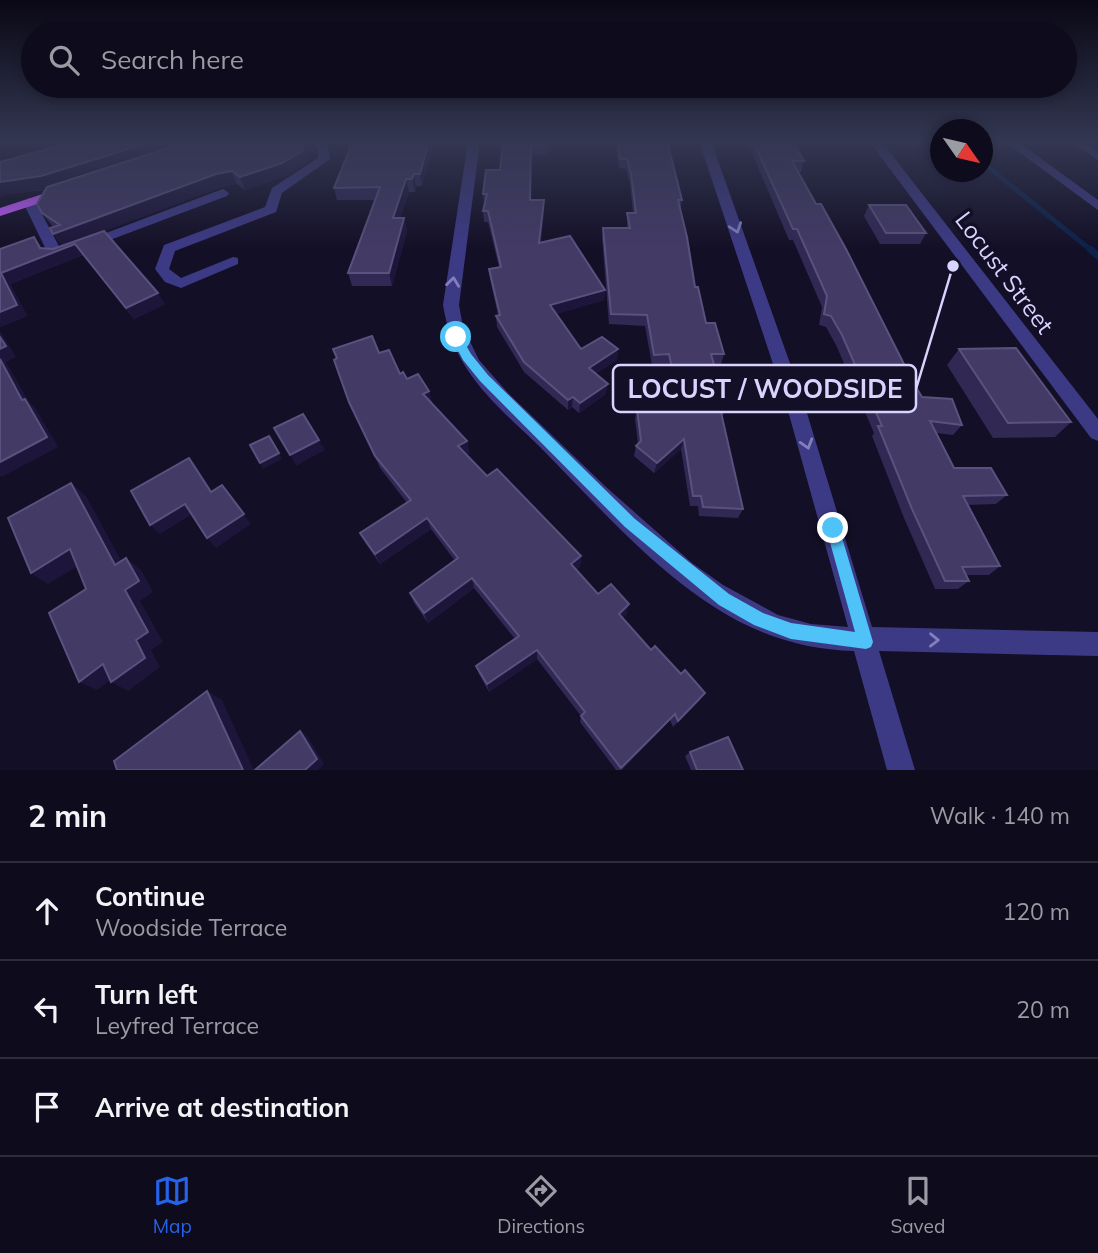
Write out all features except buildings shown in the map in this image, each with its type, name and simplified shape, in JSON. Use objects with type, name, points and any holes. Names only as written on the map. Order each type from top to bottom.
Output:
[{"type":"main road","points":[[0,212],[79,186]]},
{"type":"street","points":[[233,261],[181,284],[170,279],[162,269],[169,248],[271,209],[276,191],[302,177]]},
{"type":"street","points":[[468,177],[451,304],[456,337],[467,357],[501,396],[630,523],[724,599],[759,619],[791,631],[866,642],[912,639],[1098,644]]},
{"type":"street","points":[[717,177],[794,400],[901,770]]},
{"type":"street","name":"Locust Street","points":[[902,177],[1098,433]]},
{"type":"street","points":[[1059,177],[1098,206]]},
{"type":"street","points":[[29,202],[54,253],[62,254],[223,193]]},
{"type":"waterway","points":[[1000,177],[1092,251]]},
{"type":"waterway","points":[[1090,249],[1098,256]]},
{"type":"place","name":"LOCUST / WOODSIDE","points":[[953,266]]},
{"type":"route","points":[[456,337],[467,357],[484,378],[581,476],[630,523],[724,599],[744,612],[791,631],[866,642],[833,528]]}]
